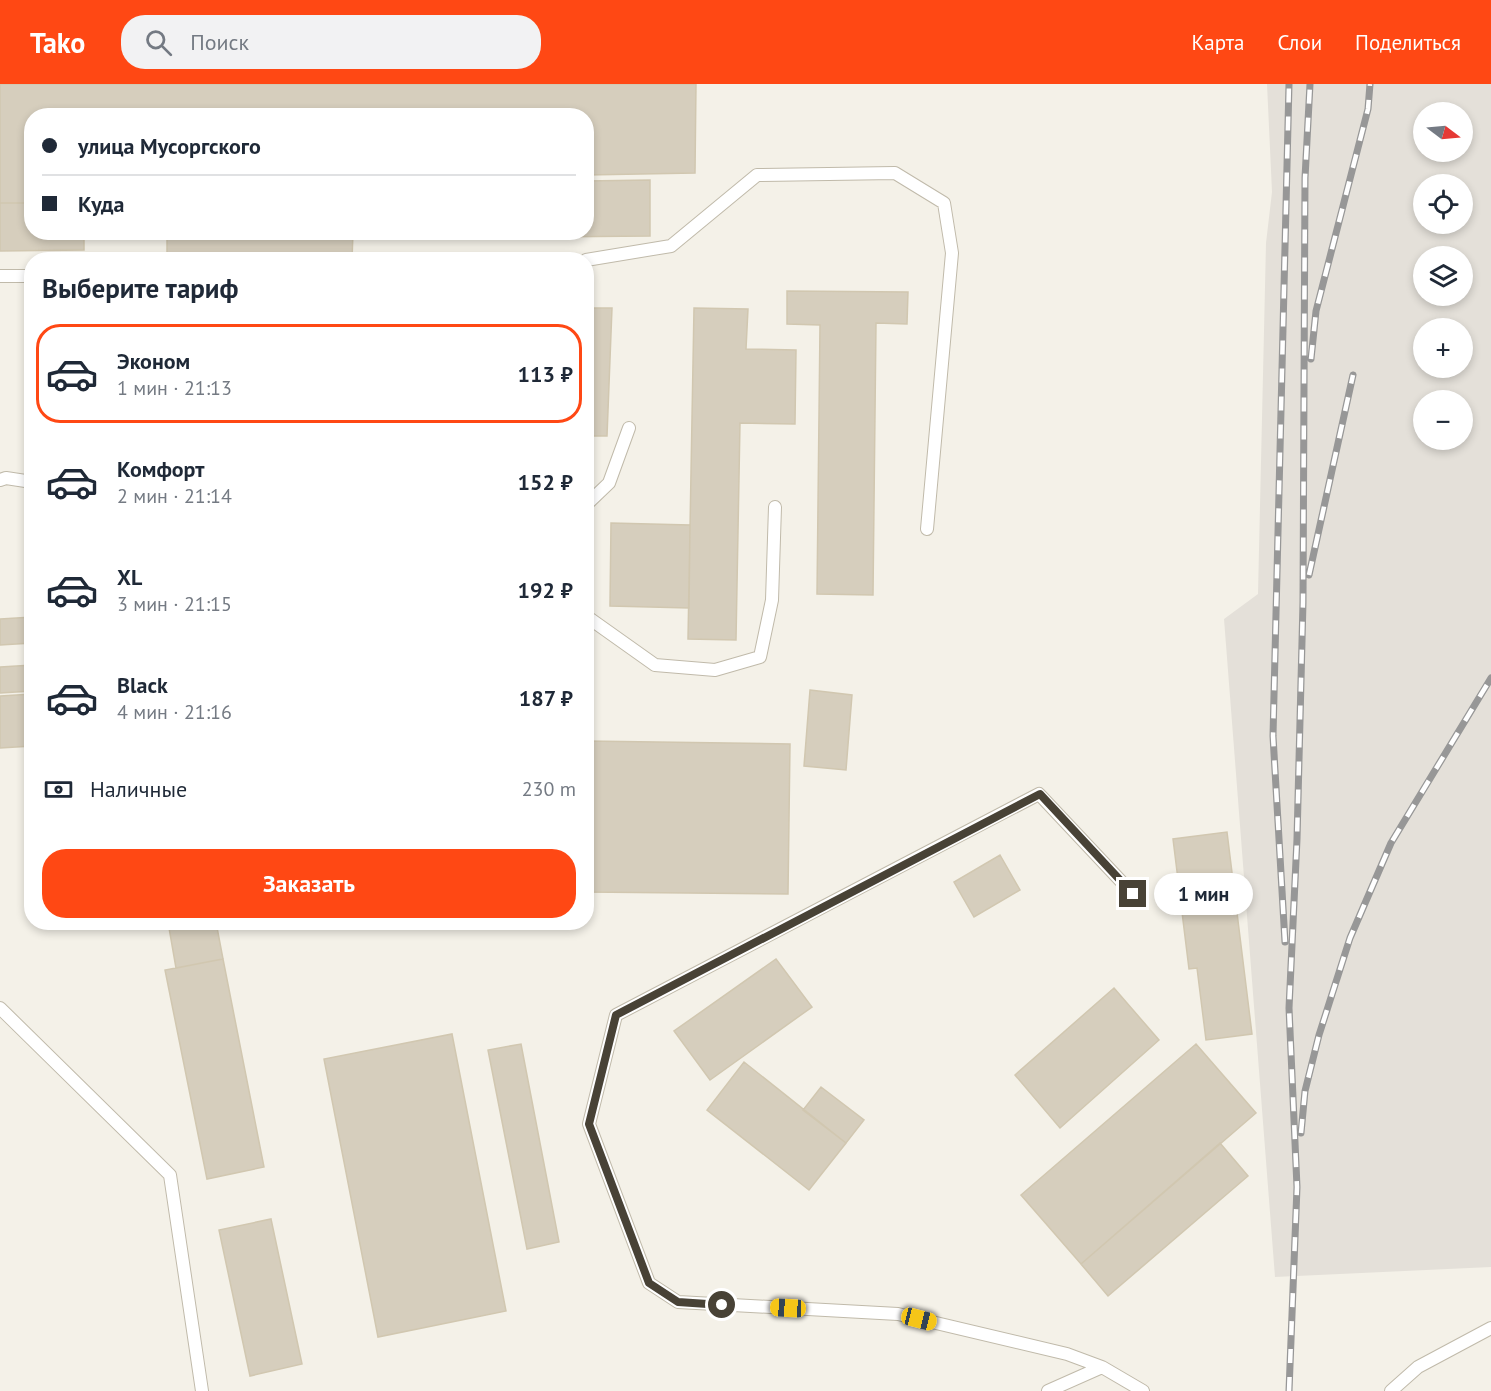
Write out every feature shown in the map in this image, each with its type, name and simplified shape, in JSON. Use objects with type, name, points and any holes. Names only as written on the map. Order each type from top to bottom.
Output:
[{"type":"lane","points":[[594,259],[671,246],[757,175],[896,173],[944,203],[952,253],[927,529]]},
{"type":"lane","points":[[0,276],[24,276]]},
{"type":"lane","points":[[594,497],[609,483],[629,428]]},
{"type":"lane","points":[[0,480],[6,478],[24,481]]},
{"type":"lane","points":[[594,622],[655,665],[715,670],[760,657],[772,600],[775,507]]},
{"type":"lane","points":[[1133,894],[1040,794],[616,1015],[589,1124],[649,1283],[678,1302],[898,1314],[1067,1354],[1102,1367],[1143,1391]]},
{"type":"lane","points":[[0,1008],[170,1175],[202,1391]]},
{"type":"lane","points":[[1391,1391],[1418,1367],[1491,1328]]},
{"type":"lane","points":[[1048,1391],[1102,1367]]},
{"type":"shaded area","points":[[1267,84],[1491,84],[1491,1267],[1275,1277],[1224,619],[1258,594],[1266,243],[1272,192]]},
{"type":"building","points":[[0,84],[696,84],[695,173],[594,175],[594,108],[24,108],[24,203],[0,203]]},
{"type":"building","points":[[650,180],[650,236],[594,237],[594,181]]},
{"type":"building","points":[[0,203],[24,203],[24,240],[84,240],[84,250],[0,251]]},
{"type":"building","points":[[167,240],[353,240],[352,252],[167,252]]},
{"type":"building","points":[[787,291],[908,292],[907,324],[876,323],[873,595],[817,594],[820,325],[787,324]]},
{"type":"building","points":[[594,308],[612,308],[607,436],[594,436]]},
{"type":"building","points":[[694,308],[748,309],[746,349],[796,350],[795,424],[740,423],[736,640],[688,639]]},
{"type":"building","points":[[611,523],[690,525],[689,608],[610,606]]},
{"type":"building","points":[[24,618],[24,644],[0,645],[0,619]]},
{"type":"building","points":[[24,666],[24,692],[0,693],[0,667]]},
{"type":"building","points":[[810,690],[852,695],[846,770],[804,766]]},
{"type":"building","points":[[24,694],[24,746],[0,748],[0,696]]},
{"type":"building","points":[[594,741],[790,744],[788,894],[594,892]]},
{"type":"building","points":[[1227,832],[1252,1034],[1206,1040],[1197,968],[1189,969],[1173,839]]},
{"type":"building","points":[[1000,855],[1020,890],[974,917],[954,882]]},
{"type":"building","points":[[169,930],[218,930],[223,959],[176,968]]},
{"type":"building","points":[[223,959],[264,1167],[207,1179],[165,970]]},
{"type":"building","points":[[776,959],[812,1007],[710,1080],[674,1031]]},
{"type":"building","points":[[1114,988],[1159,1040],[1060,1128],[1015,1075]]},
{"type":"building","points":[[452,1034],[506,1311],[378,1337],[324,1059]]},
{"type":"building","points":[[521,1044],[559,1242],[527,1249],[488,1050]]},
{"type":"building","points":[[1196,1044],[1256,1113],[1081,1264],[1021,1195]]},
{"type":"building","points":[[744,1062],[846,1143],[809,1190],[707,1110]]},
{"type":"building","points":[[821,1087],[864,1120],[846,1143],[803,1110]]},
{"type":"building","points":[[1220,1143],[1248,1176],[1108,1296],[1081,1264]]},
{"type":"building","points":[[271,1219],[302,1364],[250,1376],[219,1230]]},
{"type":"railway","points":[[1285,942],[1273,736],[1289,84]]},
{"type":"railway","points":[[1289,1391],[1297,1187],[1289,1008],[1297,839],[1303,602],[1305,178],[1310,84]]},
{"type":"railway","points":[[1311,359],[1316,311],[1368,109],[1370,84]]},
{"type":"railway","points":[[1309,575],[1353,375]]},
{"type":"railway","points":[[1301,1133],[1305,1091],[1319,1035],[1350,938],[1391,843],[1491,678]]},
{"type":"route","points":[[722,1305],[678,1302],[649,1283],[589,1124],[616,1015],[1040,794],[1133,894]]}]
